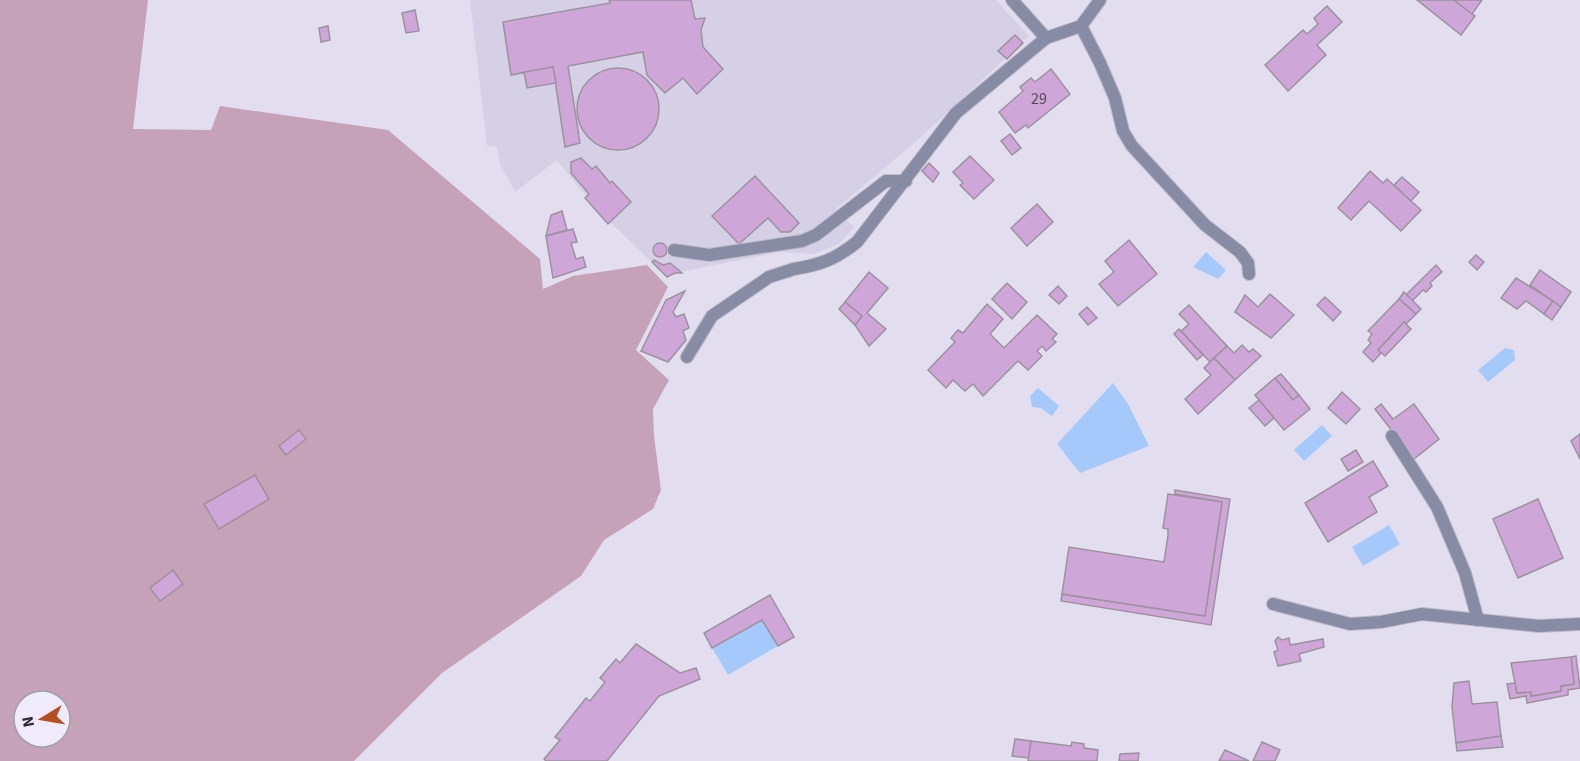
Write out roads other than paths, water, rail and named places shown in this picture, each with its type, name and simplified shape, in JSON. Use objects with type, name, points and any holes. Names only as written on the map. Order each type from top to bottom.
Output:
[{"type":"street","points":[[1012,0],[1046,38]]},
{"type":"street","points":[[687,357],[712,316],[769,277],[794,269],[820,265],[838,257],[857,242],[956,113],[1046,38],[1081,27],[1100,0]]},
{"type":"street","points":[[1081,27],[1104,71],[1115,98],[1123,130],[1132,146],[1206,225],[1239,252],[1248,263],[1249,274]]},
{"type":"street","points":[[674,250],[709,255],[802,241],[816,235],[886,182],[906,181]]},
{"type":"street","points":[[1392,436],[1437,507],[1465,573],[1478,620]]},
{"type":"street","points":[[1273,604],[1350,624],[1422,614],[1538,626],[1580,624]]},
{"type":"water","points":[[1206,252],[1226,270],[1218,279],[1193,267]]},
{"type":"water","points":[[1505,348],[1514,350],[1515,360],[1488,382],[1478,370]]},
{"type":"water","points":[[1113,383],[1128,404],[1149,446],[1080,473],[1057,444]]},
{"type":"water","points":[[1038,388],[1059,406],[1052,416],[1041,408],[1032,407],[1030,396]]},
{"type":"water","points":[[1322,425],[1332,436],[1304,461],[1294,450]]},
{"type":"water","points":[[1389,525],[1400,544],[1363,566],[1352,547]]},
{"type":"water","points":[[762,620],[778,646],[728,675],[712,648]]}]
